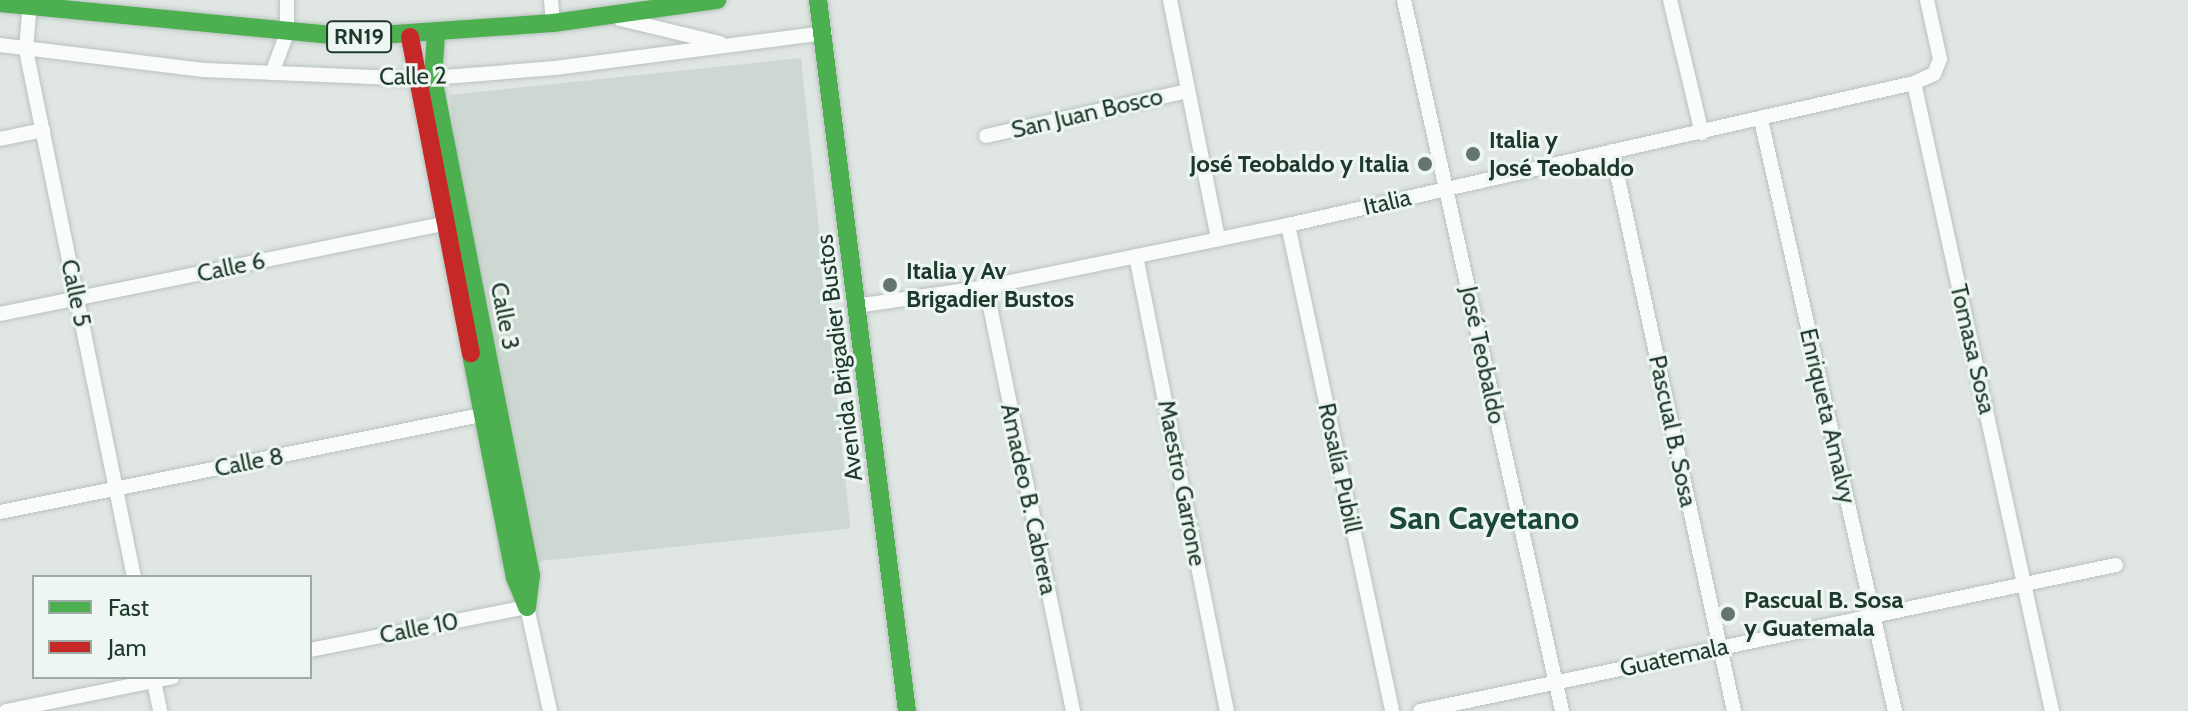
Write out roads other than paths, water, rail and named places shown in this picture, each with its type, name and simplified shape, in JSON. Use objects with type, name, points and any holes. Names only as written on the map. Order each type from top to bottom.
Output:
[{"type":"street","points":[[272,73],[287,33],[287,0]]},
{"type":"street","points":[[551,0],[553,23]]},
{"type":"street","name":"RN19","points":[[0,3],[287,33],[410,37],[553,23],[717,0]]},
{"type":"street","name":"Avenida Brigadier Bustos","points":[[818,0],[825,33],[907,711]]},
{"type":"street","points":[[1170,0],[1218,239]]},
{"type":"street","name":"José Teobaldo","points":[[1404,0],[1562,711]]},
{"type":"street","points":[[1670,0],[1702,133]]},
{"type":"street","points":[[1914,83],[1934,74],[1940,59],[1927,0]]},
{"type":"street","name":"Calle 5","points":[[30,5],[26,50],[134,575]]},
{"type":"street","points":[[608,16],[731,46]]},
{"type":"street","name":"Calle 2","points":[[0,45],[272,73],[426,78],[825,33]]},
{"type":"street","name":"Calle 3","points":[[426,78],[436,34]]},
{"type":"street","name":"Calle 3","points":[[410,37],[426,78],[492,413],[515,578],[527,607],[550,711]]},
{"type":"street","name":"Italia","points":[[856,306],[986,287],[1288,225],[1914,83]]},
{"type":"street","name":"Tomasa Sosa","points":[[1914,83],[2052,711]]},
{"type":"street","name":"San Juan Bosco","points":[[986,136],[1188,91]]},
{"type":"street","name":"Enriqueta Amalvy","points":[[1761,120],[1895,711]]},
{"type":"street","points":[[0,139],[43,130]]},
{"type":"street","name":"Pascual B. Sosa","points":[[1612,151],[1734,711]]},
{"type":"street","name":"Calle 6","points":[[0,314],[454,222]]},
{"type":"street","name":"Rosalía Pubill","points":[[1288,225],[1392,711]]},
{"type":"street","name":"Maestro Garrone","points":[[1136,256],[1227,711]]},
{"type":"street","name":"Amadeo B. Cabrera","points":[[986,287],[1073,711]]},
{"type":"street","name":"Calle 8","points":[[0,512],[492,413]]},
{"type":"street","name":"Guatemala","points":[[1420,711],[2116,565]]},
{"type":"street","name":"Calle 10","points":[[312,650],[527,607]]},
{"type":"street","points":[[6,711],[154,679],[160,711]]},
{"type":"place","name":"Italia y José Teobaldo","points":[[1473,154]]},
{"type":"place","name":"José Teobaldo y Italia","points":[[1425,164]]},
{"type":"place","name":"Italia y Av Brigadier Bustos","points":[[890,285]]},
{"type":"place","name":"Pascual B. Sosa y Guatemala","points":[[1728,614]]},
{"type":"district","name":"San Cayetano","points":[[1484,518]]}]
